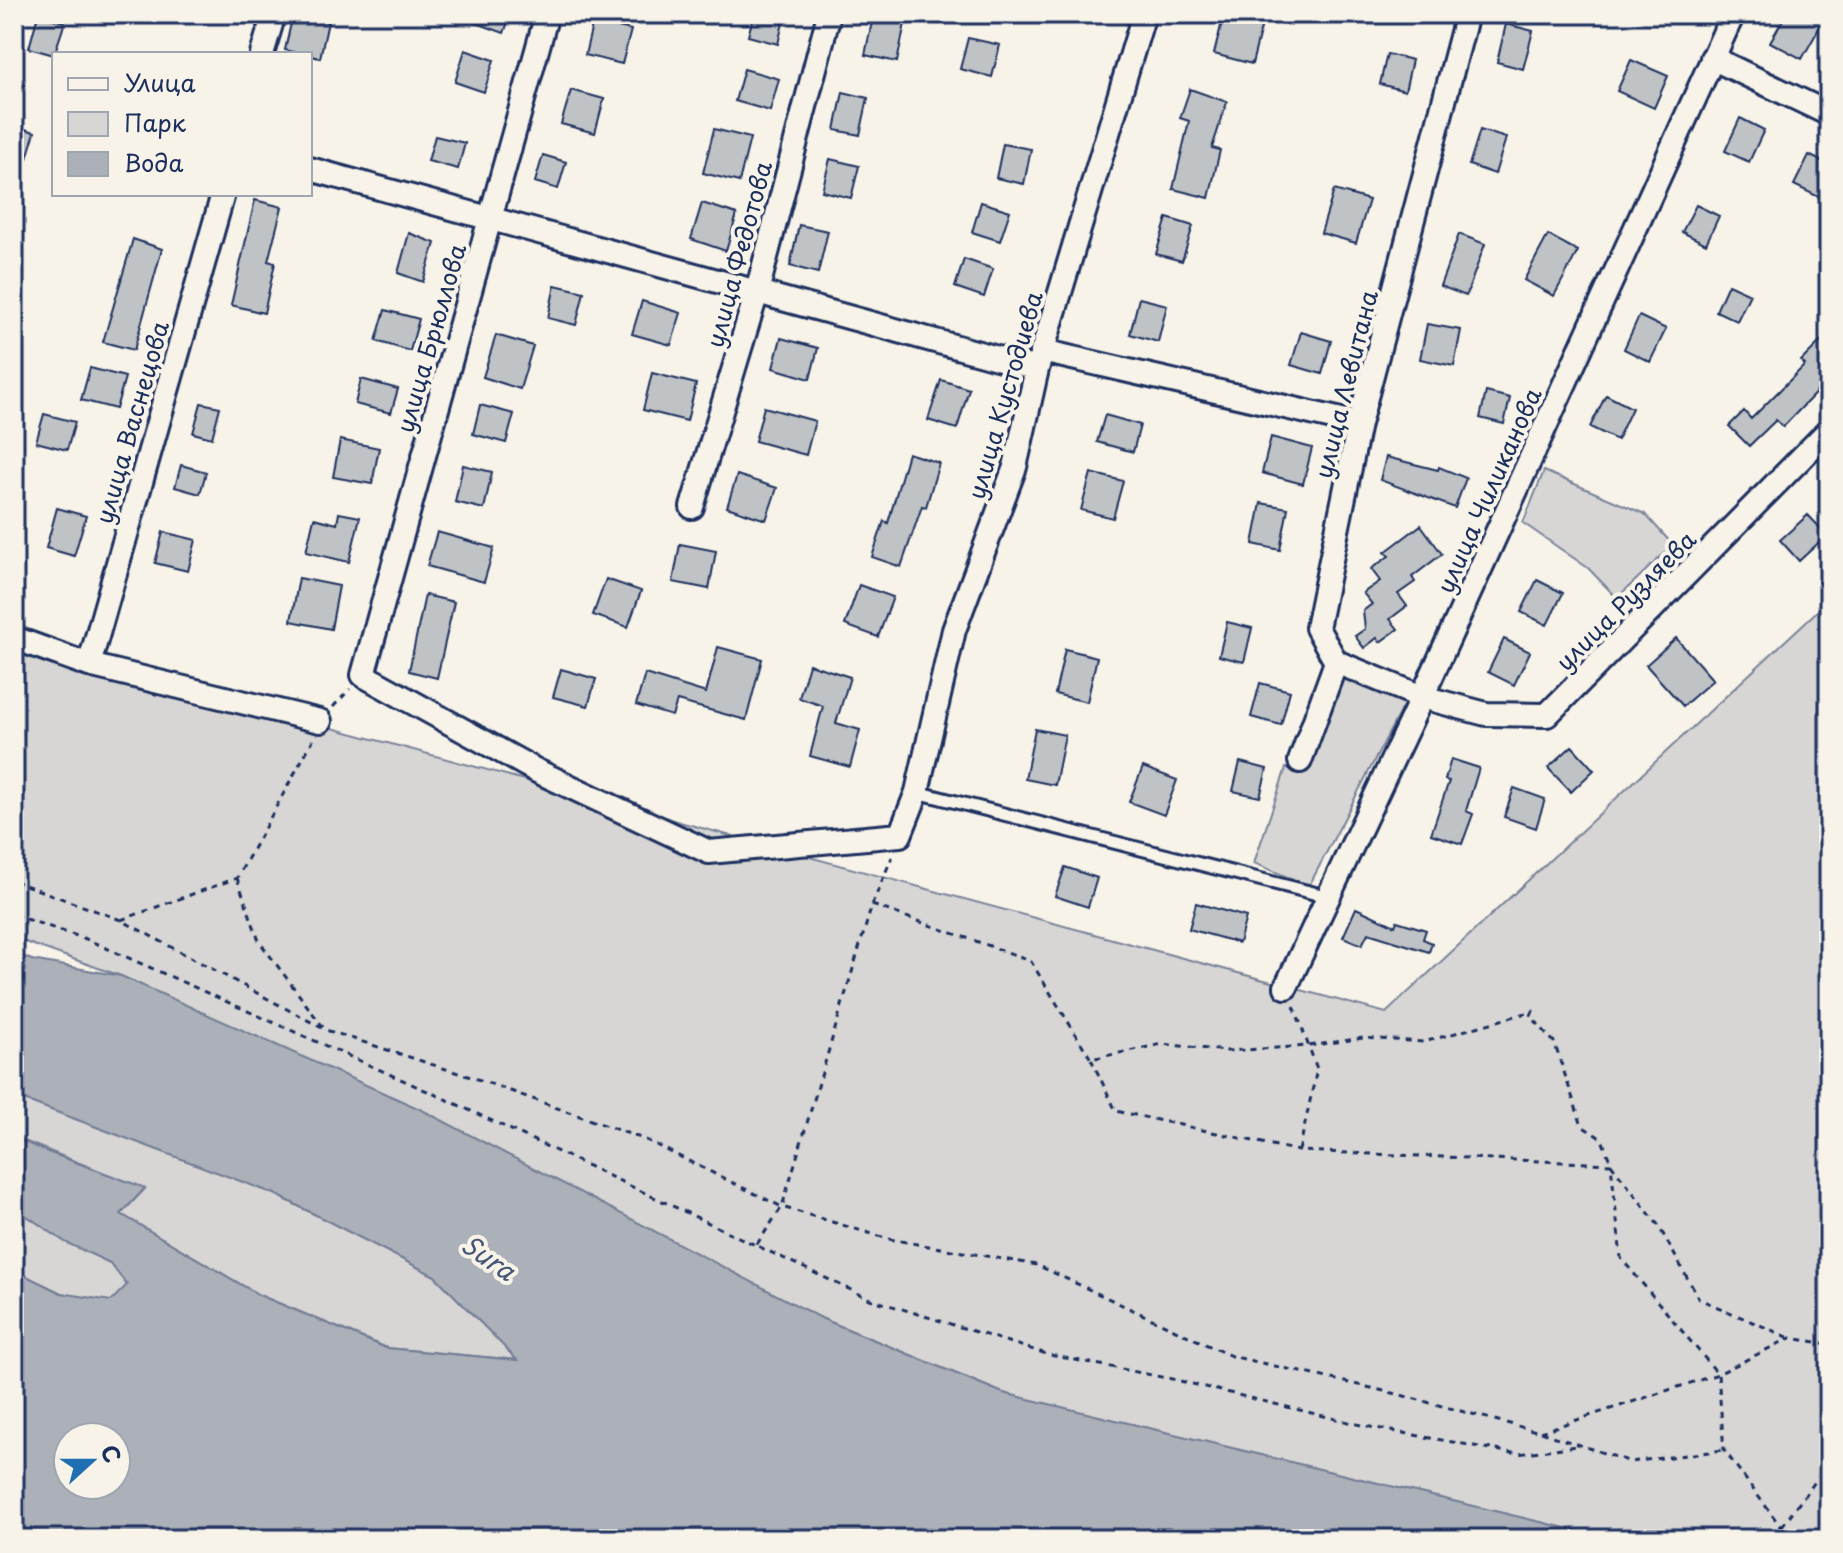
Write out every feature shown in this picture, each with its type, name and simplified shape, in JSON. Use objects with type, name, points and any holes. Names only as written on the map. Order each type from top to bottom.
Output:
[{"type":"street","points":[[263,52],[274,14]]},
{"type":"street","name":"улица Брюллова","points":[[363,675],[547,14]]},
{"type":"street","name":"улица Федотова","points":[[692,507],[757,292],[829,14]]},
{"type":"street","name":"улица Кустодиева","points":[[900,835],[917,792],[954,630],[1015,467],[1040,360],[1144,14]]},
{"type":"street","name":"улица Левитана","points":[[1336,662],[1317,628],[1359,424],[1467,14]]},
{"type":"street","name":"улица Чиликанова","points":[[1286,987],[1422,697],[1733,14]]},
{"type":"street","points":[[1712,58],[1829,114]]},
{"type":"street","points":[[312,170],[757,292],[1040,360],[1359,424]]},
{"type":"street","name":"улица Васнецова","points":[[89,665],[222,196]]},
{"type":"street","name":"улица Рузляева","points":[[1336,662],[1422,697],[1486,714],[1547,715],[1829,430]]},
{"type":"street","points":[[14,638],[89,665],[320,721]]},
{"type":"street","points":[[1300,761],[1336,662]]},
{"type":"street","points":[[363,675],[537,771],[709,852],[900,835]]},
{"type":"lane","points":[[917,792],[1329,897]]},
{"type":"path","points":[[121,920],[237,878],[307,754],[320,721],[363,675]]},
{"type":"path","points":[[757,1244],[782,1207],[872,905],[900,835]]},
{"type":"path","points":[[237,878],[259,941],[326,1030]]},
{"type":"path","points":[[14,881],[121,920],[326,1030],[480,1080],[646,1140],[782,1207],[889,1239],[1037,1265],[1231,1356],[1393,1393],[1540,1432],[1631,1462],[1724,1450]]},
{"type":"path","points":[[872,905],[1030,960],[1091,1059],[1116,1111],[1299,1151],[1611,1164]]},
{"type":"path","points":[[14,915],[86,939],[452,1102],[870,1299],[1050,1355],[1172,1379],[1365,1426],[1518,1454],[1580,1445]]},
{"type":"path","points":[[1286,987],[1317,1069],[1299,1151]]},
{"type":"path","points":[[1091,1059],[1162,1044],[1227,1051],[1309,1046],[1363,1038],[1424,1042],[1533,1011],[1531,1016],[1554,1042],[1582,1126],[1602,1139],[1611,1164],[1621,1258],[1718,1374],[1724,1450],[1790,1539]]},
{"type":"path","points":[[1611,1164],[1658,1225],[1699,1299],[1790,1338],[1829,1344]]},
{"type":"path","points":[[1540,1432],[1718,1374],[1790,1338]]},
{"type":"path","points":[[1782,1526],[1829,1463]]},
{"type":"green space","points":[[1544,471],[1645,514],[1673,545],[1617,598],[1588,568],[1523,523]]},
{"type":"green space","points":[[1829,600],[1829,1539],[1611,1539],[1003,1393],[823,1319],[121,976],[14,938],[14,642],[1386,1013]]},
{"type":"green space","points":[[1343,674],[1406,700],[1309,886],[1254,863],[1286,768],[1307,772]]},
{"type":"green space","points":[[14,1096],[275,1194],[435,1276],[518,1360],[387,1348],[259,1295],[121,1214],[145,1189],[14,1137]]},
{"type":"green space","points":[[14,1207],[65,1242],[110,1263],[127,1285],[111,1302],[61,1293],[14,1270]]},
{"type":"water","name":"Sura","points":[[14,953],[32,960],[121,976],[422,1110],[823,1319],[1003,1393],[1611,1539],[42,1539],[35,1532],[24,1539],[14,1539],[14,1270],[61,1293],[111,1301],[127,1285],[110,1263],[65,1242],[14,1207],[14,1137],[145,1188],[121,1214],[259,1295],[386,1348],[517,1360],[435,1276],[275,1194],[14,1096]]},
{"type":"building","points":[[293,14],[328,22],[320,58],[312,56],[312,52],[285,50]]},
{"type":"building","points":[[458,14],[511,14],[504,33]]},
{"type":"building","points":[[754,14],[785,14],[778,44],[748,36]]},
{"type":"building","points":[[1224,14],[1262,24],[1252,64],[1214,54]]},
{"type":"building","points":[[1786,14],[1827,14],[1802,59],[1770,42]]},
{"type":"building","points":[[38,15],[65,22],[52,54],[29,48]]},
{"type":"building","points":[[873,17],[905,23],[897,62],[865,55]]},
{"type":"building","points":[[593,21],[631,30],[622,64],[585,55]]},
{"type":"building","points":[[1506,24],[1533,31],[1523,69],[1497,62]]},
{"type":"building","points":[[968,38],[1000,45],[992,77],[960,69]]},
{"type":"building","points":[[465,50],[494,60],[484,92],[455,82]]},
{"type":"building","points":[[1387,54],[1412,60],[1405,91],[1380,84]]},
{"type":"building","points":[[1631,60],[1668,76],[1654,108],[1617,91]]},
{"type":"building","points":[[744,69],[779,79],[770,111],[735,101]]},
{"type":"building","points":[[1190,89],[1227,102],[1212,148],[1220,150],[1209,198],[1173,189],[1189,121],[1180,118]]},
{"type":"building","points":[[571,90],[604,99],[595,133],[561,124]]},
{"type":"building","points":[[843,92],[868,98],[860,135],[835,130]]},
{"type":"building","points":[[1740,118],[1764,130],[1749,162],[1725,151]]},
{"type":"building","points":[[14,126],[35,132],[18,188],[14,188]]},
{"type":"building","points":[[714,129],[750,138],[739,182],[703,173]]},
{"type":"building","points":[[1480,130],[1506,138],[1495,174],[1469,165]]},
{"type":"building","points":[[435,136],[465,143],[458,169],[428,161]]},
{"type":"building","points":[[1003,144],[1031,149],[1024,184],[996,178]]},
{"type":"building","points":[[543,155],[566,162],[558,189],[535,182]]},
{"type":"building","points":[[1809,155],[1829,165],[1829,202],[1794,185]]},
{"type":"building","points":[[830,159],[859,166],[851,198],[822,191]]},
{"type":"building","points":[[1334,190],[1369,200],[1356,243],[1321,233]]},
{"type":"building","points":[[255,200],[282,207],[268,261],[275,263],[264,313],[231,305]]},
{"type":"building","points":[[981,202],[1010,211],[1000,241],[972,232]]},
{"type":"building","points":[[702,203],[737,214],[726,251],[691,239]]},
{"type":"building","points":[[1696,205],[1719,216],[1706,244],[1682,232]]},
{"type":"building","points":[[1167,218],[1193,226],[1182,261],[1156,254]]},
{"type":"building","points":[[799,225],[828,231],[818,273],[790,266]]},
{"type":"building","points":[[409,233],[435,243],[423,282],[398,273]]},
{"type":"building","points":[[1459,234],[1485,244],[1466,296],[1440,286]]},
{"type":"building","points":[[1548,235],[1578,251],[1554,296],[1524,280]]},
{"type":"building","points":[[133,239],[162,249],[134,350],[103,342]]},
{"type":"building","points":[[964,259],[993,269],[984,297],[955,287]]},
{"type":"building","points":[[1728,284],[1750,294],[1737,321],[1716,311]]},
{"type":"building","points":[[555,285],[584,292],[576,325],[548,318]]},
{"type":"building","points":[[1139,298],[1167,305],[1158,342],[1130,334]]},
{"type":"building","points":[[642,301],[681,313],[671,345],[632,334]]},
{"type":"building","points":[[385,310],[419,319],[410,351],[376,341]]},
{"type":"building","points":[[1639,316],[1666,329],[1650,362],[1624,349]]},
{"type":"building","points":[[1427,324],[1461,330],[1454,366],[1420,359]]},
{"type":"building","points":[[1301,332],[1331,341],[1322,374],[1291,365]]},
{"type":"building","points":[[1829,333],[1829,379],[1783,427],[1776,420],[1749,446],[1729,426],[1744,411],[1751,419],[1805,365],[1801,361]]},
{"type":"building","points":[[496,335],[533,346],[520,389],[483,377]]},
{"type":"building","points":[[781,338],[818,348],[810,379],[773,368]]},
{"type":"building","points":[[90,368],[125,377],[116,409],[81,400]]},
{"type":"building","points":[[652,373],[696,384],[687,421],[643,410]]},
{"type":"building","points":[[361,379],[398,389],[391,413],[355,404]]},
{"type":"building","points":[[941,380],[969,389],[957,429],[928,420]]},
{"type":"building","points":[[1486,392],[1510,398],[1504,424],[1480,418]]},
{"type":"building","points":[[1606,395],[1632,408],[1617,440],[1590,427]]},
{"type":"building","points":[[201,403],[220,407],[212,438],[193,433]]},
{"type":"building","points":[[480,405],[514,414],[506,443],[473,434]]},
{"type":"building","points":[[764,407],[815,421],[806,455],[755,441]]},
{"type":"building","points":[[44,414],[75,422],[67,450],[36,442]]},
{"type":"building","points":[[1105,415],[1140,425],[1133,452],[1097,442]]},
{"type":"building","points":[[1271,437],[1312,448],[1303,484],[1262,473]]},
{"type":"building","points":[[340,440],[379,448],[372,484],[333,477]]},
{"type":"building","points":[[908,453],[939,463],[926,507],[922,506],[901,567],[872,557],[884,521],[888,523]]},
{"type":"building","points":[[1386,457],[1438,470],[1439,467],[1466,478],[1455,508],[1380,480]]},
{"type":"building","points":[[181,465],[206,472],[200,494],[175,487]]},
{"type":"building","points":[[463,465],[492,472],[484,509],[455,502]]},
{"type":"building","points":[[1091,473],[1123,481],[1113,518],[1081,510]]},
{"type":"building","points":[[737,475],[777,488],[766,520],[727,507]]},
{"type":"building","points":[[1261,503],[1288,508],[1280,550],[1253,544]]},
{"type":"building","points":[[57,508],[86,516],[74,556],[46,548]]},
{"type":"building","points":[[339,513],[360,517],[349,562],[306,552],[314,518],[337,524]]},
{"type":"building","points":[[1808,515],[1827,535],[1799,561],[1780,540]]},
{"type":"building","points":[[1421,525],[1442,554],[1412,577],[1415,582],[1398,594],[1407,606],[1390,619],[1398,629],[1380,642],[1377,638],[1364,648],[1355,636],[1365,629],[1363,611],[1372,604],[1363,593],[1380,581],[1371,569],[1389,556],[1385,552]]},
{"type":"building","points":[[163,532],[196,540],[188,571],[155,563]]},
{"type":"building","points":[[437,532],[494,548],[484,582],[427,566]]},
{"type":"building","points":[[680,544],[716,551],[709,589],[673,582]]},
{"type":"building","points":[[299,578],[339,586],[331,629],[291,621]]},
{"type":"building","points":[[606,579],[641,591],[628,627],[593,615]]},
{"type":"building","points":[[1537,580],[1563,593],[1547,625],[1521,612]]},
{"type":"building","points":[[859,585],[893,597],[878,637],[845,625]]},
{"type":"building","points":[[425,595],[454,602],[437,678],[409,671]]},
{"type":"building","points":[[1227,622],[1252,628],[1244,662],[1219,656]]},
{"type":"building","points":[[1676,638],[1713,680],[1683,706],[1646,665]]},
{"type":"building","points":[[1504,639],[1530,652],[1514,685],[1488,672]]},
{"type":"building","points":[[718,647],[762,659],[746,720],[677,701],[672,716],[636,705],[645,674],[706,693]]},
{"type":"building","points":[[1065,649],[1097,657],[1087,702],[1055,694]]},
{"type":"building","points":[[809,664],[850,677],[836,723],[860,730],[850,767],[810,756],[823,706],[799,698]]},
{"type":"building","points":[[561,669],[596,679],[588,706],[553,697]]},
{"type":"building","points":[[1260,683],[1290,691],[1281,725],[1251,717]]},
{"type":"building","points":[[1035,729],[1065,735],[1055,785],[1025,779]]},
{"type":"building","points":[[1572,746],[1594,770],[1571,792],[1548,768]]},
{"type":"building","points":[[1451,759],[1479,768],[1466,811],[1473,814],[1462,844],[1431,834],[1449,781],[1445,780]]},
{"type":"building","points":[[1240,762],[1267,769],[1260,797],[1233,791]]},
{"type":"building","points":[[1143,767],[1177,780],[1164,815],[1129,802]]},
{"type":"building","points":[[1514,788],[1545,799],[1536,828],[1504,817]]},
{"type":"building","points":[[1065,867],[1097,878],[1088,907],[1055,896]]},
{"type":"building","points":[[1196,903],[1246,917],[1239,943],[1189,929]]},
{"type":"building","points":[[1356,908],[1395,926],[1397,921],[1426,930],[1423,939],[1432,943],[1429,952],[1368,933],[1362,945],[1343,937]]}]
